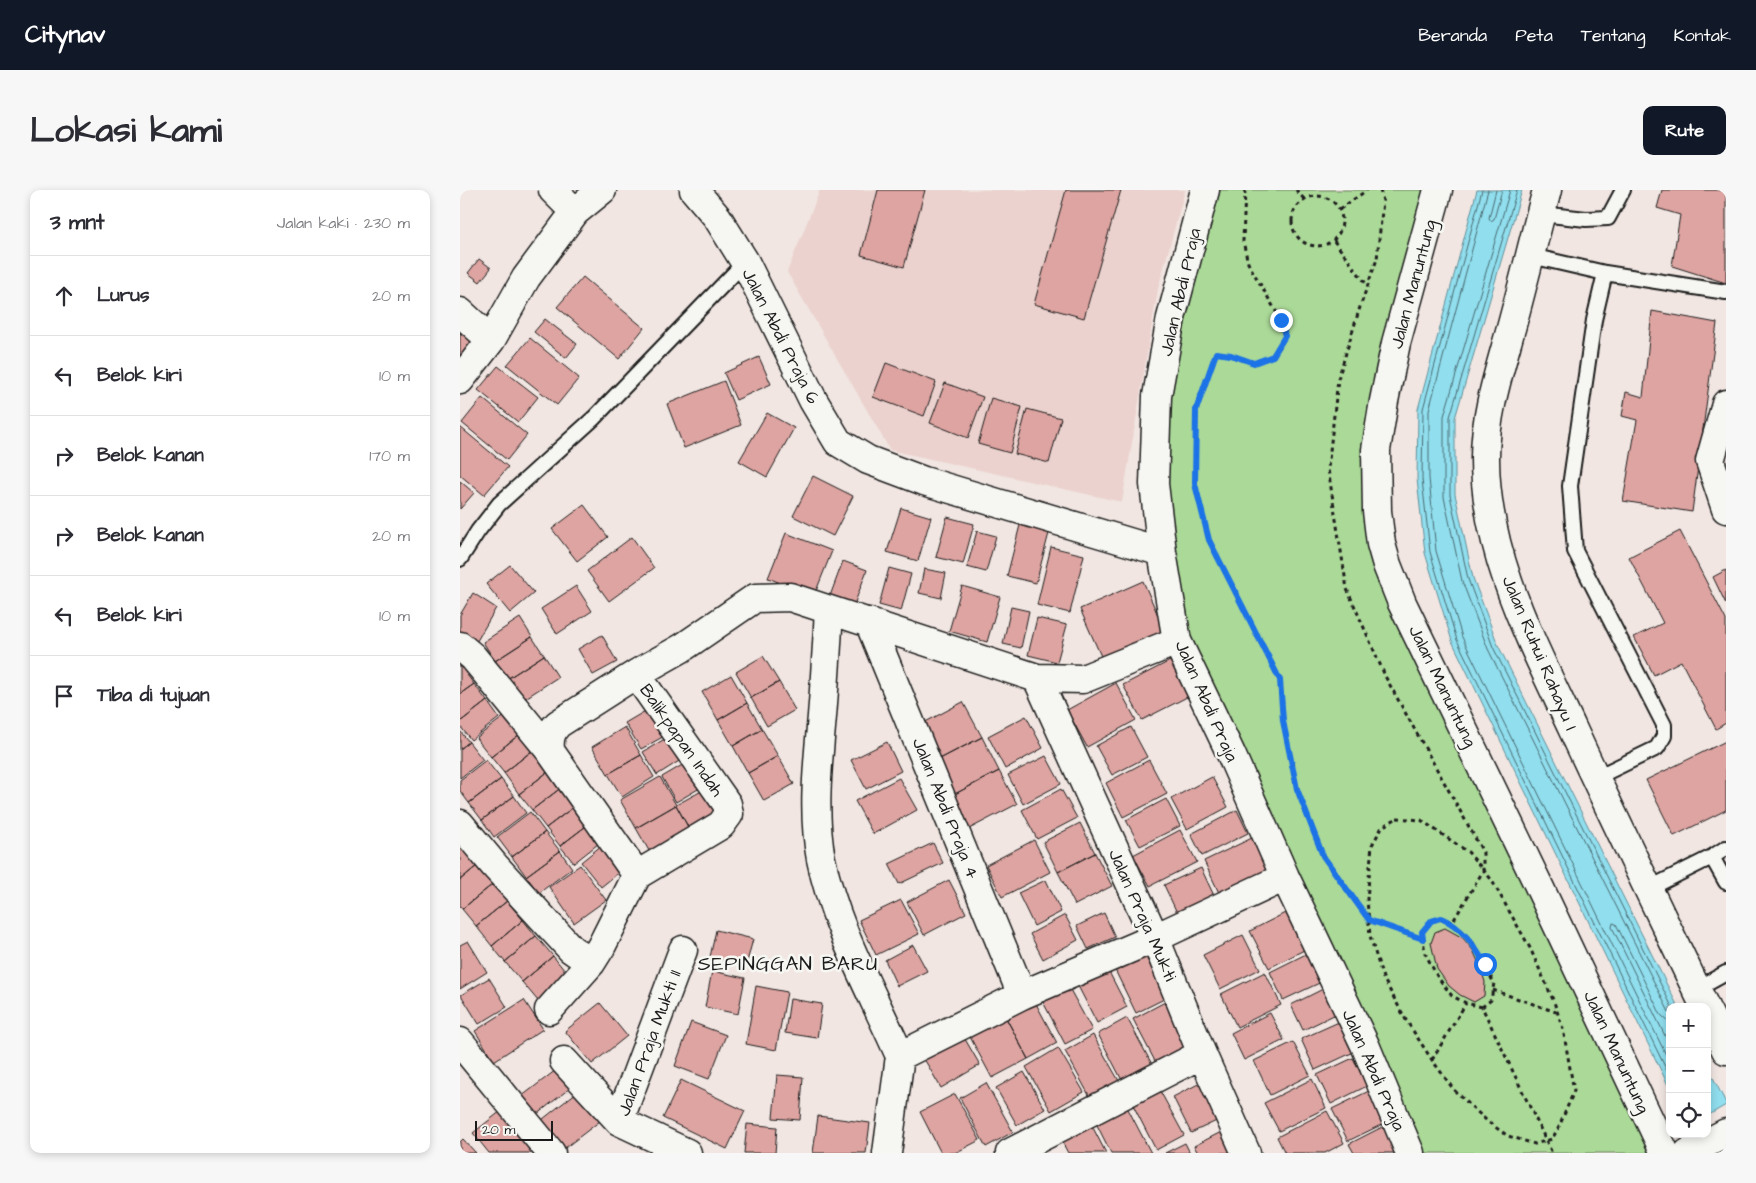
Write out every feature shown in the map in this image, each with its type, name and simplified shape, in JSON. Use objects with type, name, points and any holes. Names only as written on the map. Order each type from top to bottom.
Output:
[{"type":"street","points":[[553,190],[575,212]]},
{"type":"street","points":[[460,380],[491,340],[526,278],[575,212],[602,190]]},
{"type":"street","points":[[694,190],[717,206],[742,256]]},
{"type":"street","name":"Jalan Abdi Praja","points":[[1205,190],[1171,318],[1157,396],[1154,484],[1162,552],[1177,641],[1285,877],[1365,1045],[1410,1153]]},
{"type":"street","name":"Jalan Manuntung","points":[[1438,190],[1396,344],[1376,450],[1377,511],[1381,544],[1402,603],[1665,1153]]},
{"type":"street","name":"Jalan Ruhui Rahayu I","points":[[1544,202],[1489,408],[1485,458],[1494,537],[1506,578],[1522,619],[1595,778],[1726,1050]]},
{"type":"street","name":"Jalan Abdi Praja 6","points":[[742,256],[813,400],[838,442],[868,460],[924,481],[1162,552]]},
{"type":"street","points":[[460,312],[491,340]]},
{"type":"street","points":[[1725,508],[1710,461],[1726,404]]},
{"type":"street","name":"Balikpapan Indah","points":[[550,751],[549,740],[553,729],[558,724],[636,674],[682,648],[755,598],[790,597],[829,610]]},
{"type":"street","points":[[887,1153],[900,1056],[860,969],[836,908],[821,859],[816,814],[829,610],[1037,678],[1082,679],[1177,641]]},
{"type":"street","name":"Jalan Abdi Praja 4","points":[[869,622],[1022,994]]},
{"type":"street","points":[[460,646],[473,657],[550,751],[637,875],[591,963],[549,1010]]},
{"type":"street","name":"Balikpapan Indah","points":[[636,674],[727,804],[729,814],[721,825],[637,875]]},
{"type":"street","name":"Jalan Praja Mukti","points":[[1037,678],[1155,938],[1202,1054],[1246,1153]]},
{"type":"street","points":[[460,824],[494,865],[571,949],[591,963]]},
{"type":"street","points":[[900,1056],[1022,994],[1155,938],[1285,877]]},
{"type":"street","name":"Jalan Praja Mukti 11","points":[[683,950],[619,1121],[687,1153]]},
{"type":"street","points":[[460,1042],[551,1153]]},
{"type":"street","points":[[1010,1153],[1202,1054]]},
{"type":"street","points":[[564,1062],[619,1121]]},
{"type":"street","points":[[1691,1152],[1726,1133]]},
{"type":"lane","points":[[1544,202],[1586,219],[1608,218],[1623,190]]},
{"type":"lane","name":"Jalan Abdi Praja 6","points":[[460,560],[478,531],[499,504],[594,418],[742,256]]},
{"type":"lane","points":[[1531,256],[1605,273],[1726,292]]},
{"type":"lane","points":[[1595,778],[1656,748],[1664,736],[1664,725],[1575,551],[1570,486],[1594,320],[1605,273]]},
{"type":"lane","points":[[1648,889],[1726,848]]},
{"type":"lane","points":[[1712,857],[1726,882]]},
{"type":"lane","points":[[1703,1002],[1726,974]]},
{"type":"path","points":[[1245,190],[1243,241],[1248,263],[1281,320],[1285,336],[1273,356],[1254,363],[1231,355],[1216,353],[1196,410],[1195,484],[1209,540],[1280,680],[1283,721],[1297,789],[1323,856],[1369,920],[1423,939]]},
{"type":"path","points":[[1296,190],[1304,199]]},
{"type":"path","points":[[1340,209],[1367,190]]},
{"type":"path","points":[[1311,196],[1327,198],[1340,209],[1342,226],[1334,241],[1318,247],[1302,241],[1296,234],[1293,227],[1294,211],[1304,199],[1311,196]]},
{"type":"path","points":[[1334,241],[1367,285]]},
{"type":"path","points":[[1397,818],[1421,820],[1468,852],[1484,871],[1491,879],[1530,948],[1563,1029],[1574,1091],[1560,1128],[1552,1139],[1535,1144],[1508,1136],[1488,1122],[1454,1090],[1406,1020],[1383,978],[1370,936],[1367,899],[1372,845],[1382,827],[1397,818]]},
{"type":"path","points":[[1452,922],[1484,871]]},
{"type":"path","points":[[1441,918],[1452,922],[1472,942],[1494,983],[1491,1000],[1482,1007],[1466,1003],[1452,996],[1437,976],[1426,953],[1422,932],[1431,921],[1441,918]]},
{"type":"path","points":[[1493,990],[1557,1012]]},
{"type":"path","points":[[1432,1060],[1466,1003]]},
{"type":"path","points":[[1482,1007],[1552,1153]]},
{"type":"shaded area","points":[[820,190],[1185,190],[1158,289],[1122,502],[890,450],[787,272]]},
{"type":"green space","points":[[1217,190],[1447,190],[1380,437],[1379,523],[1657,1153],[1418,1153],[1182,629],[1159,473],[1182,308]]},
{"type":"water","points":[[1477,190],[1522,190],[1455,418],[1455,494],[1473,578],[1498,645],[1676,1003],[1666,1003],[1666,1081],[1452,641],[1425,553],[1417,479],[1418,409]]},
{"type":"water","points":[[1711,1074],[1726,1103],[1726,1105],[1711,1114]]},
{"type":"building","points":[[878,190],[925,190],[904,267],[861,255]]},
{"type":"building","points":[[1066,190],[1121,190],[1084,318],[1034,304]]},
{"type":"building","points":[[1662,190],[1726,190],[1726,283],[1672,266],[1680,215],[1657,208]]},
{"type":"building","points":[[479,259],[491,268],[480,282],[468,273]]},
{"type":"building","points":[[583,277],[644,328],[619,359],[557,307]]},
{"type":"building","points":[[1652,311],[1717,323],[1692,512],[1623,501],[1637,420],[1622,416],[1626,392],[1643,397]]},
{"type":"building","points":[[545,319],[577,344],[566,358],[534,332]]},
{"type":"building","points":[[460,333],[478,345],[460,370]]},
{"type":"building","points":[[530,338],[579,378],[557,405],[507,365]]},
{"type":"building","points":[[759,357],[771,384],[736,400],[724,373]]},
{"type":"building","points":[[886,363],[936,382],[924,416],[873,397]]},
{"type":"building","points":[[498,366],[538,397],[518,422],[478,390]]},
{"type":"building","points":[[724,381],[741,425],[684,448],[667,404]]},
{"type":"building","points":[[945,383],[983,397],[968,438],[930,423]]},
{"type":"building","points":[[482,398],[527,435],[507,460],[462,423]]},
{"type":"building","points":[[991,398],[1022,407],[1010,453],[978,444]]},
{"type":"building","points":[[1027,409],[1061,418],[1049,463],[1015,454]]},
{"type":"building","points":[[767,413],[794,428],[767,477],[739,461]]},
{"type":"building","points":[[460,427],[508,467],[484,495],[460,475]]},
{"type":"building","points":[[813,476],[853,496],[833,536],[793,516]]},
{"type":"building","points":[[460,481],[474,493],[460,509]]},
{"type":"building","points":[[584,505],[608,537],[577,561],[552,529]]},
{"type":"building","points":[[901,508],[931,517],[918,561],[887,552]]},
{"type":"building","points":[[947,517],[974,524],[963,564],[936,557]]},
{"type":"building","points":[[1020,525],[1049,533],[1036,583],[1007,576]]},
{"type":"building","points":[[977,531],[996,536],[986,572],[967,567]]},
{"type":"building","points":[[1680,531],[1726,620],[1726,723],[1716,729],[1681,661],[1654,675],[1634,637],[1663,623],[1629,557]]},
{"type":"building","points":[[786,533],[832,551],[814,596],[768,578]]},
{"type":"building","points":[[632,537],[654,568],[609,601],[587,571]]},
{"type":"building","points":[[1051,547],[1084,555],[1070,613],[1037,605]]},
{"type":"building","points":[[843,561],[867,570],[854,605],[830,596]]},
{"type":"building","points":[[510,565],[534,593],[510,613],[486,584]]},
{"type":"building","points":[[889,568],[911,574],[901,611],[879,605]]},
{"type":"building","points":[[924,569],[946,573],[941,598],[919,593]]},
{"type":"building","points":[[1726,570],[1726,604],[1713,577]]},
{"type":"building","points":[[1143,581],[1167,636],[1104,663],[1080,609]]},
{"type":"building","points":[[576,586],[592,611],[557,634],[541,609]]},
{"type":"building","points":[[962,586],[1000,597],[987,642],[949,631]]},
{"type":"building","points":[[473,593],[496,608],[474,646],[460,637],[460,615]]},
{"type":"building","points":[[1011,607],[1029,611],[1021,648],[1003,644]]},
{"type":"building","points":[[520,618],[532,637],[495,661],[483,642]]},
{"type":"building","points":[[1037,618],[1067,625],[1057,662],[1028,655]]},
{"type":"building","points":[[602,635],[617,662],[593,675],[578,649]]},
{"type":"building","points":[[532,637],[544,655],[507,679],[495,661]]},
{"type":"building","points":[[544,655],[558,677],[521,701],[507,679]]},
{"type":"building","points":[[763,656],[779,682],[751,698],[736,672]]},
{"type":"building","points":[[1170,661],[1189,696],[1142,720],[1123,685]]},
{"type":"building","points":[[460,666],[474,684],[460,694]]},
{"type":"building","points":[[731,675],[747,703],[718,720],[702,692]]},
{"type":"building","points":[[779,682],[795,710],[767,726],[751,698]]},
{"type":"building","points":[[1116,683],[1136,720],[1087,747],[1067,710]]},
{"type":"building","points":[[474,684],[487,701],[460,722],[460,694]]},
{"type":"building","points":[[487,701],[499,718],[471,740],[460,726],[460,722]]},
{"type":"building","points":[[963,702],[982,737],[934,762],[916,727]]},
{"type":"building","points":[[747,703],[762,729],[733,746],[718,720]]},
{"type":"building","points":[[652,707],[668,734],[641,749],[625,723]]},
{"type":"building","points":[[506,715],[520,734],[491,757],[476,738]]},
{"type":"building","points":[[1026,716],[1043,748],[1005,769],[988,736]]},
{"type":"building","points":[[625,727],[641,755],[608,774],[592,747]]},
{"type":"building","points":[[1131,727],[1147,757],[1112,775],[1096,746]]},
{"type":"building","points":[[762,729],[778,756],[748,773],[733,746]]},
{"type":"building","points":[[460,731],[469,742],[460,749]]},
{"type":"building","points":[[520,734],[533,750],[504,773],[491,757]]},
{"type":"building","points":[[673,734],[687,756],[657,775],[643,752]]},
{"type":"building","points":[[982,737],[999,771],[951,796],[934,762]]},
{"type":"building","points":[[1726,741],[1726,810],[1674,836],[1646,780]]},
{"type":"building","points":[[469,742],[483,760],[460,778],[460,749]]},
{"type":"building","points":[[887,742],[901,771],[866,789],[851,760]]},
{"type":"building","points":[[533,750],[549,771],[519,794],[504,773]]},
{"type":"building","points":[[641,755],[654,777],[622,797],[608,774]]},
{"type":"building","points":[[778,756],[794,784],[764,801],[748,773]]},
{"type":"building","points":[[1046,756],[1061,784],[1023,804],[1008,775]]},
{"type":"building","points":[[486,760],[501,779],[469,803],[460,791],[460,780]]},
{"type":"building","points":[[691,760],[705,785],[676,802],[662,777]]},
{"type":"building","points":[[1149,760],[1167,794],[1123,817],[1106,783]]},
{"type":"building","points":[[549,771],[562,787],[532,810],[519,794]]},
{"type":"building","points":[[999,771],[1017,804],[969,829],[951,796]]},
{"type":"building","points":[[660,777],[676,805],[636,828],[620,800]]},
{"type":"building","points":[[1212,777],[1228,807],[1187,829],[1171,799]]},
{"type":"building","points":[[899,778],[917,810],[873,834],[855,801]]},
{"type":"building","points":[[501,779],[514,796],[482,820],[469,803]]},
{"type":"building","points":[[562,787],[576,805],[546,828],[532,810]]},
{"type":"building","points":[[707,788],[723,816],[692,834],[676,805]]},
{"type":"building","points":[[1061,789],[1077,818],[1037,839],[1022,810]]},
{"type":"building","points":[[514,796],[526,813],[494,837],[482,820]]},
{"type":"building","points":[[1166,799],[1180,826],[1140,846],[1126,820]]},
{"type":"building","points":[[576,805],[590,823],[560,846],[546,828]]},
{"type":"building","points":[[676,805],[692,834],[652,856],[636,828]]},
{"type":"building","points":[[1237,810],[1248,833],[1202,856],[1191,834]]},
{"type":"building","points":[[530,812],[545,832],[512,857],[497,837]]},
{"type":"building","points":[[590,823],[603,840],[574,863],[560,846]]},
{"type":"building","points":[[1080,823],[1095,853],[1058,872],[1043,842]]},
{"type":"building","points":[[1180,830],[1197,862],[1150,886],[1133,855]]},
{"type":"building","points":[[545,832],[560,851],[526,876],[512,857]]},
{"type":"building","points":[[1252,838],[1270,875],[1221,897],[1204,861]]},
{"type":"building","points":[[1034,840],[1050,872],[1002,897],[986,865]]},
{"type":"building","points":[[933,843],[943,863],[899,884],[889,864]]},
{"type":"building","points":[[602,845],[622,870],[601,887],[581,862]]},
{"type":"building","points":[[463,848],[478,865],[460,880],[460,850]]},
{"type":"building","points":[[560,851],[572,868],[539,893],[526,876]]},
{"type":"building","points":[[1095,853],[1112,886],[1075,905],[1058,872]]},
{"type":"building","points":[[478,865],[493,884],[462,909],[460,906],[460,880]]},
{"type":"building","points":[[580,865],[606,900],[574,923],[549,887]]},
{"type":"building","points":[[1201,868],[1216,900],[1179,917],[1164,885]]},
{"type":"building","points":[[949,880],[966,913],[924,935],[907,902]]},
{"type":"building","points":[[1046,880],[1061,912],[1034,926],[1018,893]]},
{"type":"building","points":[[493,884],[507,901],[476,926],[462,909]]},
{"type":"building","points":[[901,900],[919,934],[876,955],[859,920]]},
{"type":"building","points":[[507,901],[523,920],[492,946],[476,926]]},
{"type":"building","points":[[1287,912],[1306,949],[1269,968],[1250,931]]},
{"type":"building","points":[[1104,913],[1115,937],[1088,949],[1077,926]]},
{"type":"building","points":[[1065,915],[1078,940],[1043,959],[1030,934]]},
{"type":"building","points":[[523,920],[536,936],[505,962],[492,946]]},
{"type":"building","points":[[1445,928],[1463,938],[1473,950],[1480,966],[1485,982],[1484,996],[1474,1002],[1460,995],[1449,986],[1437,969],[1431,943],[1435,932]]},
{"type":"building","points":[[716,930],[753,939],[746,966],[710,957]]},
{"type":"building","points":[[1243,935],[1260,969],[1220,989],[1203,955]]},
{"type":"building","points":[[536,936],[553,956],[522,982],[505,962]]},
{"type":"building","points":[[468,941],[487,972],[460,989],[460,945]]},
{"type":"building","points":[[913,945],[927,971],[897,986],[885,960]]},
{"type":"building","points":[[1314,950],[1328,979],[1283,1000],[1270,972]]},
{"type":"building","points":[[1144,953],[1166,998],[1136,1013],[1114,968]]},
{"type":"building","points":[[553,956],[569,976],[538,1001],[522,982]]},
{"type":"building","points":[[1107,968],[1127,1007],[1097,1023],[1077,984]]},
{"type":"building","points":[[712,971],[745,978],[738,1014],[705,1007]]},
{"type":"building","points":[[1265,972],[1281,1005],[1237,1027],[1221,994]]},
{"type":"building","points":[[489,978],[507,1007],[479,1024],[461,995]]},
{"type":"building","points":[[756,986],[787,992],[776,1050],[746,1044]]},
{"type":"building","points":[[1068,986],[1092,1030],[1065,1044],[1042,1000]]},
{"type":"building","points":[[1325,988],[1338,1013],[1303,1030],[1291,1005]]},
{"type":"building","points":[[790,999],[822,1004],[817,1038],[785,1033]]},
{"type":"building","points":[[524,1000],[543,1029],[494,1061],[475,1031]]},
{"type":"building","points":[[1034,1000],[1057,1043],[1028,1059],[1005,1016]]},
{"type":"building","points":[[1165,1002],[1189,1050],[1158,1067],[1133,1019]]},
{"type":"building","points":[[600,1003],[627,1036],[592,1064],[565,1031]]},
{"type":"building","points":[[1270,1013],[1284,1040],[1244,1060],[1231,1033]]},
{"type":"building","points":[[1005,1016],[1028,1059],[992,1078],[969,1035]]},
{"type":"building","points":[[1127,1018],[1154,1068],[1124,1084],[1098,1034]]},
{"type":"building","points":[[1341,1021],[1356,1051],[1315,1070],[1301,1039]]},
{"type":"building","points":[[691,1022],[726,1035],[709,1079],[675,1066]]},
{"type":"building","points":[[962,1034],[980,1065],[941,1088],[923,1057]]},
{"type":"building","points":[[1093,1035],[1119,1081],[1090,1097],[1065,1051]]},
{"type":"building","points":[[1293,1042],[1310,1075],[1270,1095],[1254,1061]]},
{"type":"building","points":[[1058,1048],[1084,1092],[1051,1111],[1026,1067]]},
{"type":"building","points":[[1353,1058],[1367,1086],[1331,1104],[1317,1075]]},
{"type":"building","points":[[556,1070],[570,1088],[531,1119],[517,1100]]},
{"type":"building","points":[[1024,1072],[1045,1109],[1017,1125],[996,1088]]},
{"type":"building","points":[[777,1075],[803,1077],[800,1120],[773,1118]]},
{"type":"building","points":[[1312,1079],[1326,1108],[1279,1131],[1264,1103]]},
{"type":"building","points":[[681,1080],[745,1111],[727,1149],[663,1118]]},
{"type":"building","points":[[1206,1080],[1225,1117],[1191,1133],[1173,1097]]},
{"type":"building","points":[[986,1083],[1013,1132],[986,1147],[960,1098]]},
{"type":"building","points":[[1159,1089],[1184,1135],[1156,1150],[1132,1103]]},
{"type":"building","points":[[1371,1090],[1387,1122],[1348,1141],[1332,1109]]},
{"type":"building","points":[[577,1092],[600,1121],[561,1151],[538,1123]]},
{"type":"building","points":[[955,1094],[980,1140],[955,1153],[941,1153],[920,1112]]},
{"type":"building","points":[[506,1107],[542,1153],[489,1153],[473,1133]]},
{"type":"building","points":[[1127,1107],[1151,1153],[1111,1153],[1096,1123]]},
{"type":"building","points":[[1327,1111],[1344,1143],[1325,1153],[1285,1153],[1277,1137]]},
{"type":"building","points":[[818,1116],[870,1123],[866,1153],[813,1153]]},
{"type":"building","points":[[1090,1122],[1106,1153],[1068,1153],[1060,1138]]},
{"type":"building","points":[[1390,1123],[1405,1153],[1354,1153],[1349,1144]]},
{"type":"building","points":[[747,1124],[777,1127],[775,1153],[744,1153]]},
{"type":"building","points":[[1225,1130],[1238,1153],[1198,1153],[1194,1146]]},
{"type":"building","points":[[463,1139],[476,1153],[460,1153],[460,1142]]},
{"type":"building","points":[[1185,1143],[1190,1153],[1165,1153]]},
{"type":"district","name":"SEPINGGAN BARU","points":[[788,963]]},
{"type":"route","points":[[1281,320],[1285,336],[1273,356],[1254,363],[1231,355],[1216,353],[1196,410],[1195,484],[1209,540],[1280,680],[1283,721],[1297,789],[1323,856],[1369,920],[1423,939],[1422,932],[1431,921],[1441,918],[1452,922],[1472,942],[1485,964]]}]
